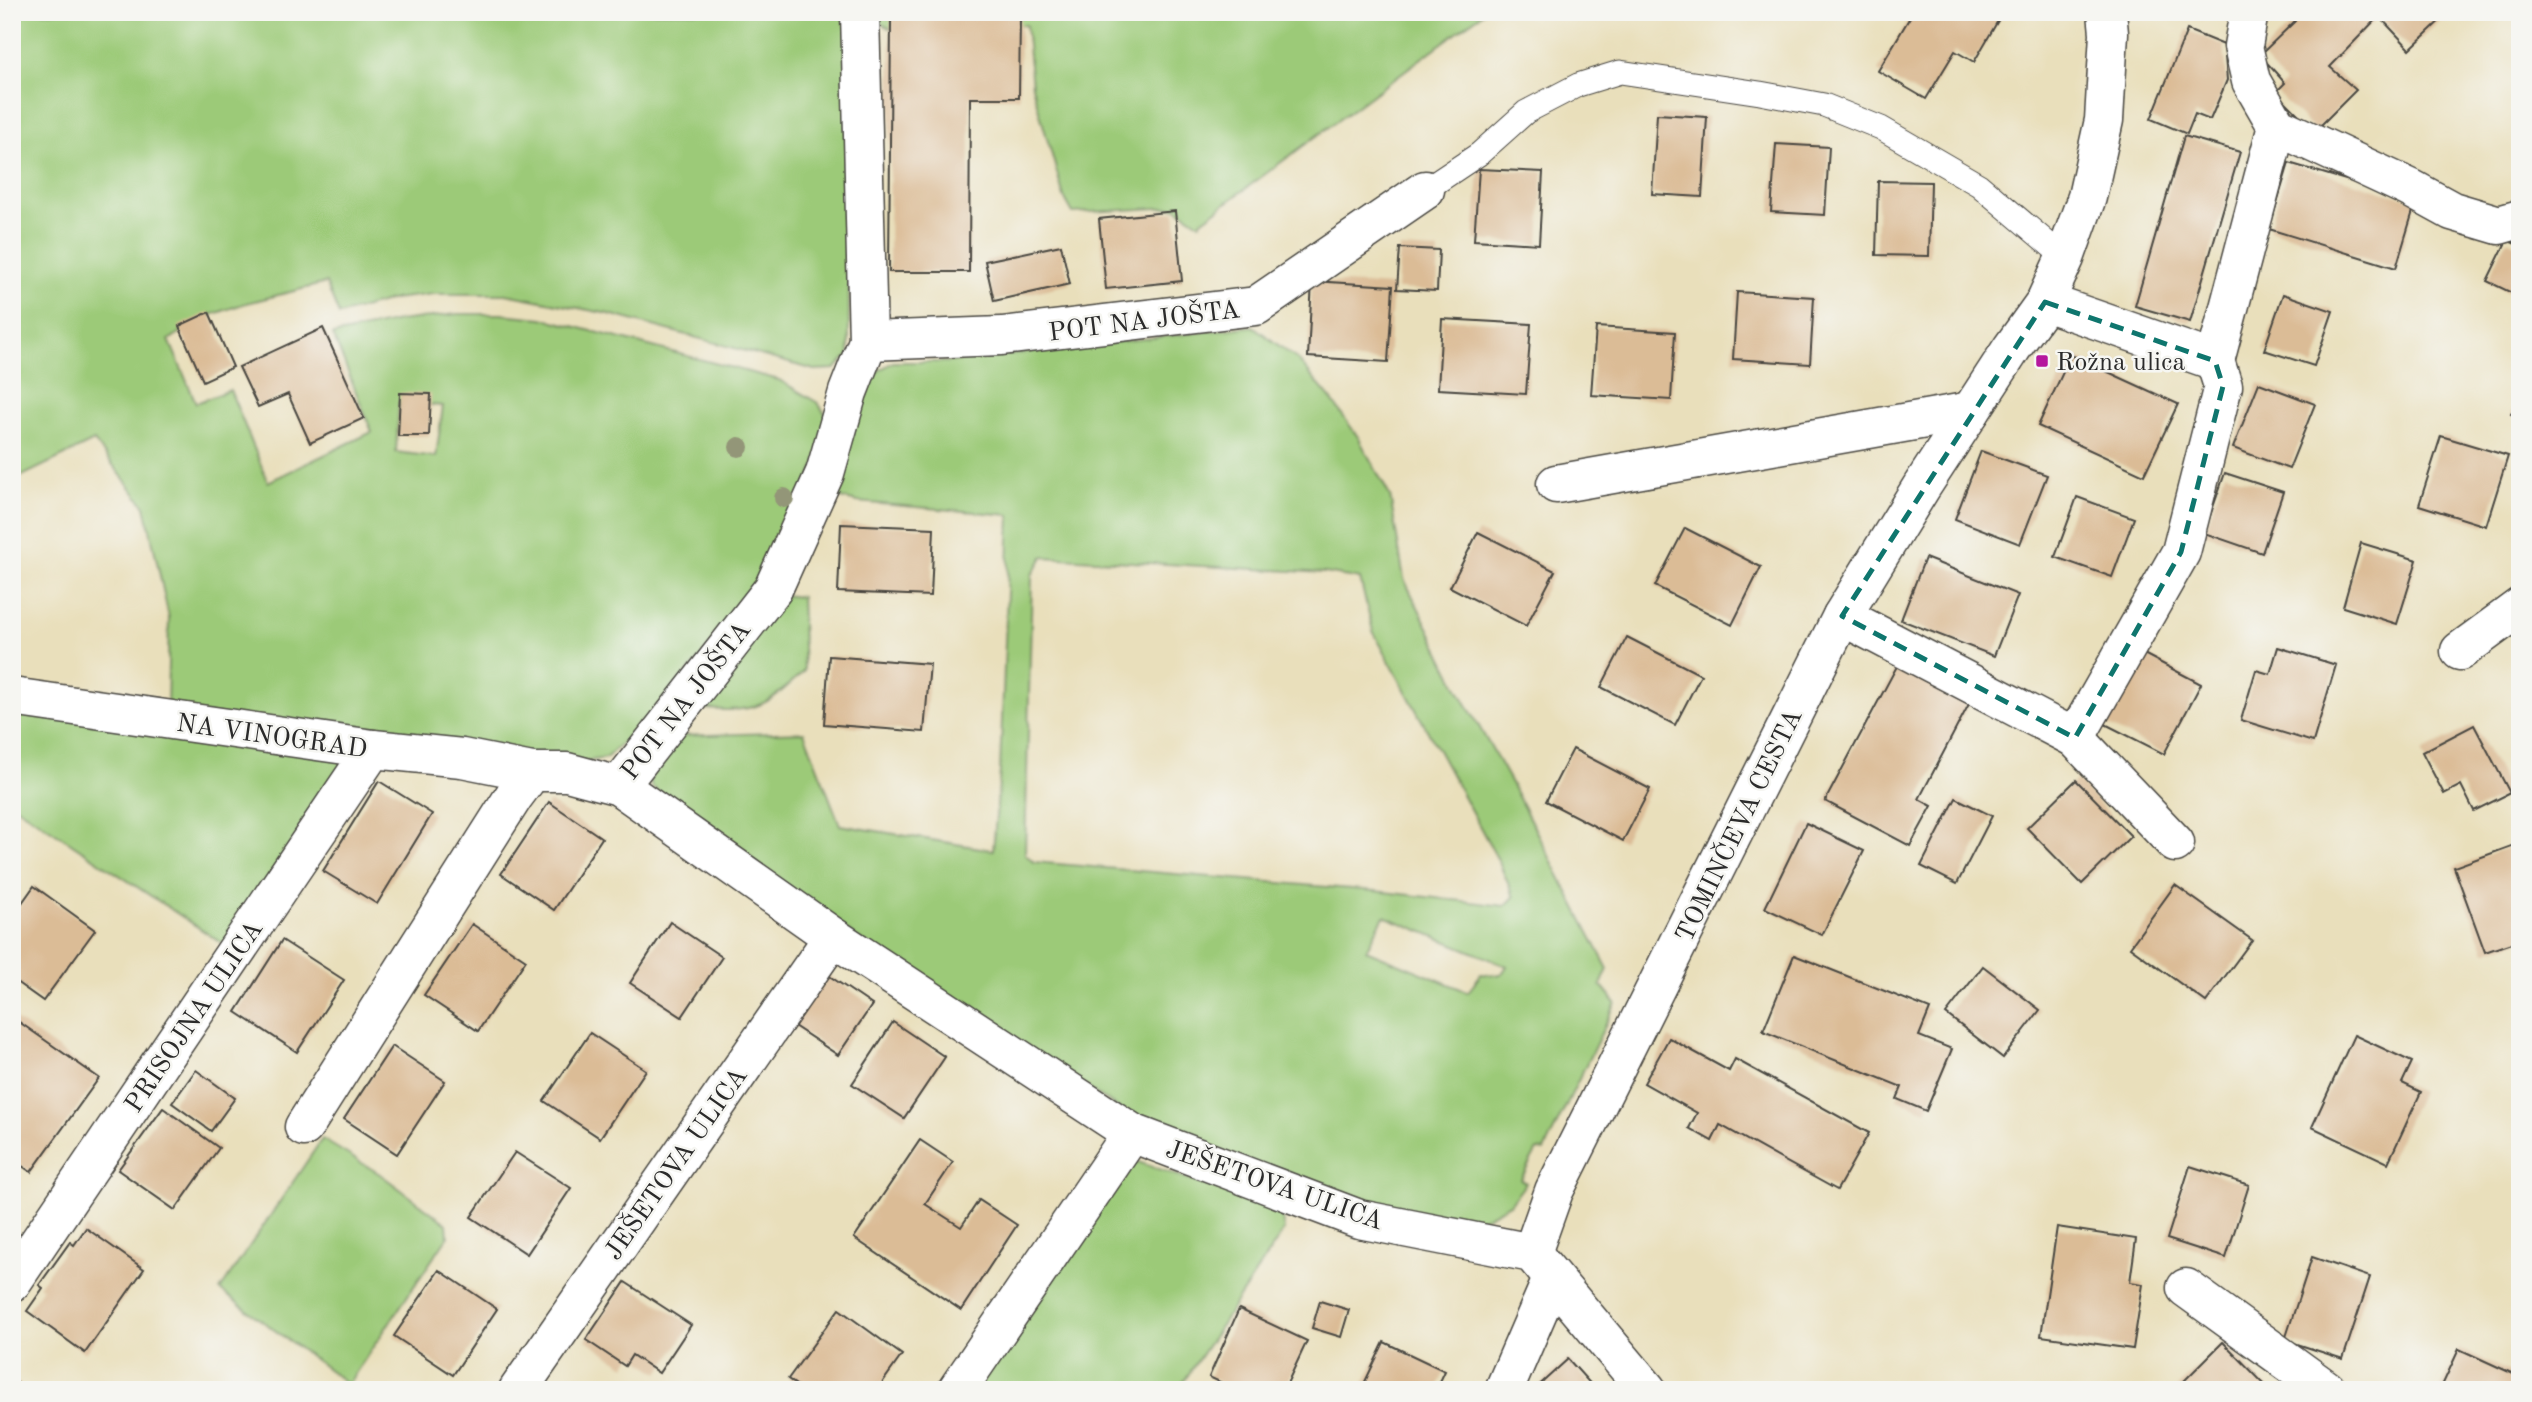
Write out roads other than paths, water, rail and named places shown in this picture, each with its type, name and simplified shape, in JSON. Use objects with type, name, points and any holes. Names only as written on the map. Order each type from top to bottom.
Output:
[{"type":"street","name":"POT NA JOŠTA","points":[[532,772],[567,772],[618,786],[773,589],[825,473],[848,392],[867,341],[860,12]]},
{"type":"street","name":"TOMINČEVA CESTA","points":[[1504,1390],[1542,1266],[1554,1191],[1842,617],[1971,411],[2045,302],[2065,258],[2087,197],[2104,120],[2109,33],[2107,12]]},
{"type":"street","points":[[2249,12],[2244,46],[2251,82],[2277,126],[2410,188],[2452,211],[2499,225],[2520,219]]},
{"type":"street","points":[[2075,738],[2181,552],[2223,386],[2216,361],[2277,126]]},
{"type":"street","name":"POT NA JOŠTA","points":[[867,341],[1002,336],[1256,306],[1425,190]]},
{"type":"street","points":[[2045,302],[2216,361]]},
{"type":"street","points":[[1556,484],[1971,411]]},
{"type":"street","points":[[2460,651],[2520,607]]},
{"type":"street","points":[[1842,617],[2075,738],[2175,843]]},
{"type":"street","name":"NA VINOGRAD","points":[[12,697],[462,758],[532,772]]},
{"type":"street","name":"PRISOJNA ULICA","points":[[12,1282],[373,748]]},
{"type":"street","points":[[304,1127],[514,796],[532,772]]},
{"type":"street","name":"JEŠETOVA ULICA","points":[[618,786],[834,937],[1132,1133],[1359,1219],[1542,1266]]},
{"type":"street","name":"JEŠETOVA ULICA","points":[[518,1390],[834,937]]},
{"type":"street","name":"JEŠETOVA ULICA","points":[[957,1390],[1132,1133]]},
{"type":"street","points":[[1542,1266],[1647,1390]]},
{"type":"street","points":[[2186,1288],[2327,1390]]},
{"type":"lane","points":[[1425,190],[1479,154],[1526,112],[1578,85],[1620,72],[1824,105],[1881,128],[1979,185],[2065,258]]},
{"type":"place","name":"Rožna ulica","points":[[2042,361]]}]
